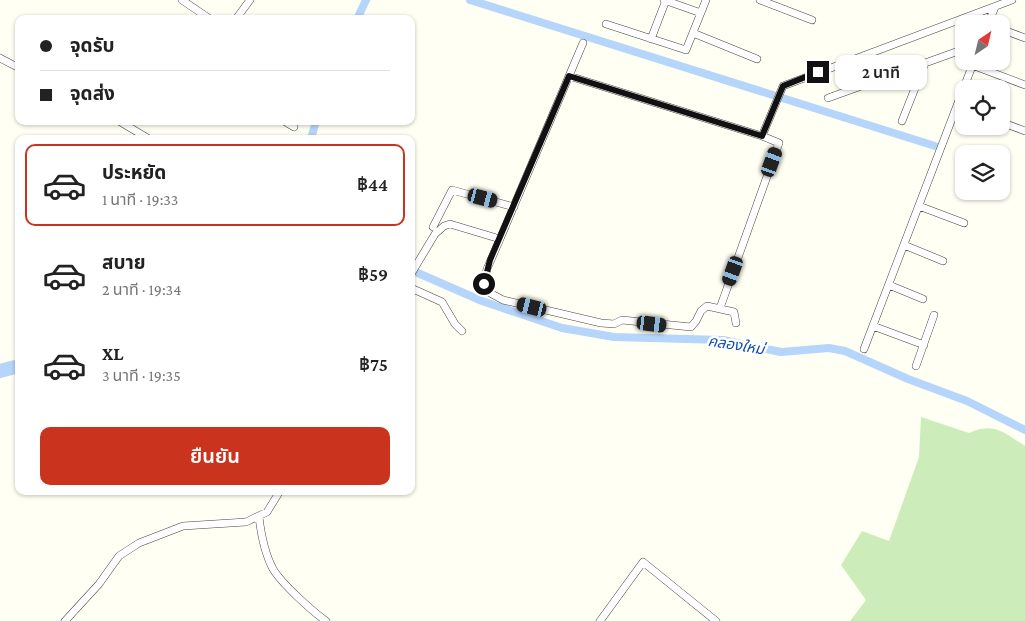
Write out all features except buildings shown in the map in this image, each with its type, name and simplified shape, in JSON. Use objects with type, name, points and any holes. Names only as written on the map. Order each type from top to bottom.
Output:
[{"type":"street","points":[[182,0],[204,15]]},
{"type":"street","points":[[239,15],[250,0]]},
{"type":"street","points":[[652,39],[665,0],[701,13]]},
{"type":"street","points":[[606,24],[686,50],[706,0]]},
{"type":"street","points":[[760,0],[812,20]]},
{"type":"street","points":[[762,136],[783,86],[1012,0]]},
{"type":"street","points":[[991,15],[994,7]]},
{"type":"street","points":[[1010,32],[1025,38]]},
{"type":"street","points":[[693,33],[757,59]]},
{"type":"street","points":[[583,43],[487,269],[483,287],[503,300],[601,323],[614,324],[622,320],[690,327],[704,308],[709,306],[734,312],[736,323]]},
{"type":"street","points":[[828,98],[955,52]]},
{"type":"street","points":[[0,58],[15,66]]},
{"type":"street","points":[[902,121],[924,63]]},
{"type":"street","points":[[990,70],[1025,85]]},
{"type":"street","points":[[569,76],[762,136],[779,143],[720,308]]},
{"type":"street","points":[[864,348],[955,119]]},
{"type":"street","points":[[126,125],[142,135]]},
{"type":"street","points":[[290,125],[294,128]]},
{"type":"street","points":[[1010,125],[1025,131]]},
{"type":"street","points":[[433,227],[452,190],[514,207]]},
{"type":"street","points":[[919,206],[964,222]]},
{"type":"street","points":[[415,268],[435,234],[444,226],[457,226],[500,239]]},
{"type":"street","points":[[904,245],[943,261]]},
{"type":"street","points":[[888,285],[923,298]]},
{"type":"street","points":[[415,290],[442,302],[455,324],[462,331]]},
{"type":"street","points":[[916,366],[934,315]]},
{"type":"street","points":[[873,326],[924,345]]},
{"type":"street","points":[[65,621],[99,584],[119,556],[139,543],[183,526],[246,522],[257,518],[271,507],[278,495]]},
{"type":"street","points":[[257,518],[273,569],[281,579],[326,621]]},
{"type":"street","points":[[600,621],[643,562],[716,621]]},
{"type":"green space","points":[[921,417],[969,433],[985,428],[998,430],[1025,446],[1025,621],[850,621],[866,600],[841,565],[862,531],[889,541],[919,457]]},
{"type":"waterway","points":[[359,15],[366,0]]},
{"type":"waterway","points":[[470,0],[935,146]]},
{"type":"waterway","points":[[312,135],[315,125]]},
{"type":"waterway","name":"คลองใหม่","points":[[415,272],[482,301],[562,328],[614,337],[723,340],[781,352],[829,348],[845,351],[908,379],[967,401],[1025,430]]},
{"type":"waterway","points":[[0,371],[15,367]]},
{"type":"route","points":[[484,284],[490,260],[569,76],[762,136],[783,86],[818,72]]}]
